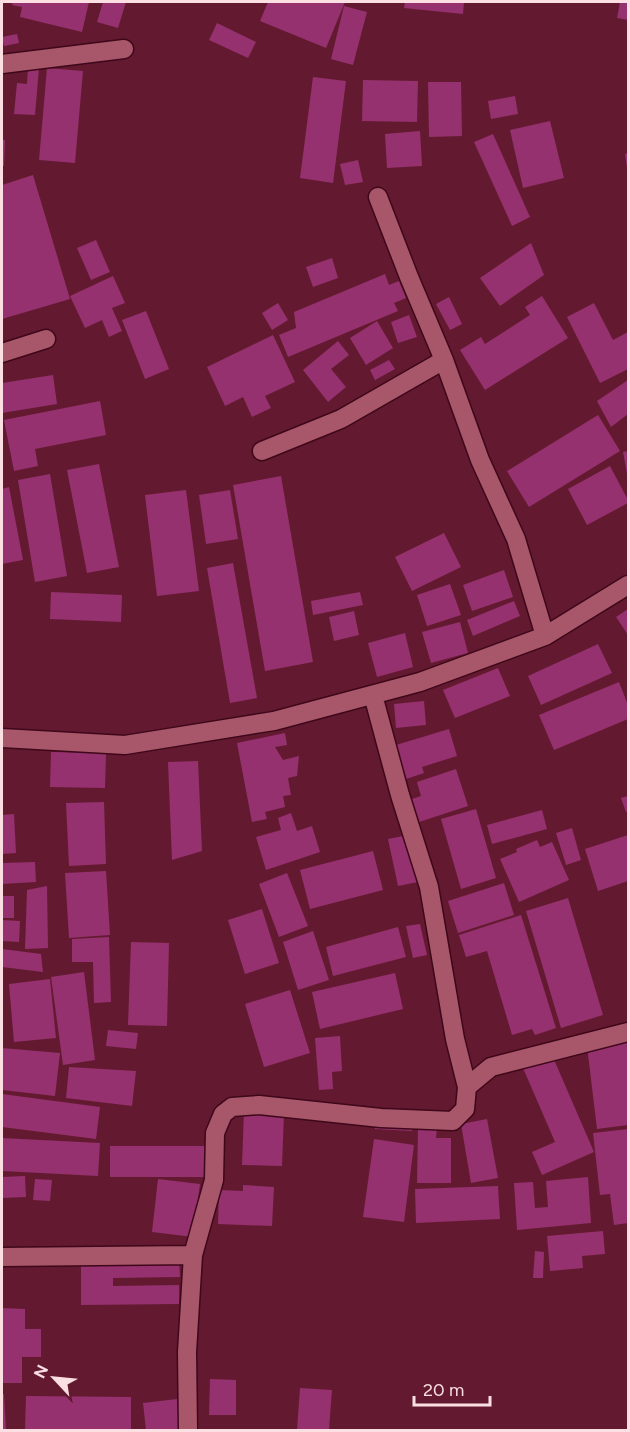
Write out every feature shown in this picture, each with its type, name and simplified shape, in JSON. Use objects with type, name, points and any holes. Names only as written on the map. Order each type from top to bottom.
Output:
[{"type":"street","points":[[2,64],[124,49]]},
{"type":"street","points":[[378,197],[444,360],[480,460],[516,539],[545,636]]},
{"type":"street","points":[[2,353],[46,339]]},
{"type":"street","points":[[262,451],[341,418],[444,360]]},
{"type":"street","points":[[2,738],[125,746],[274,721],[420,682],[545,636],[628,585]]},
{"type":"street","points":[[188,1431],[187,1352],[192,1255],[214,1180],[216,1133],[223,1114],[232,1107],[259,1105],[381,1118],[453,1121],[465,1109],[467,1087],[453,1028],[429,888],[400,795],[373,695]]},
{"type":"street","points":[[467,1087],[491,1067],[628,1032]]},
{"type":"street","points":[[2,1257],[192,1255]]},
{"type":"building","points":[[13,2],[89,2],[82,32],[20,17],[22,7],[12,5]]},
{"type":"building","points":[[103,2],[126,2],[118,28],[97,22]]},
{"type":"building","points":[[268,2],[345,2],[326,48],[260,21]]},
{"type":"building","points":[[405,2],[464,2],[463,14],[404,8]]},
{"type":"building","points":[[620,2],[628,2],[628,20],[617,18]]},
{"type":"building","points":[[344,6],[367,12],[353,65],[331,59]]},
{"type":"building","points":[[217,23],[256,42],[248,58],[209,40]]},
{"type":"building","points":[[17,34],[19,43],[4,46],[2,37]]},
{"type":"building","points":[[28,67],[39,68],[35,115],[14,114],[17,83],[27,84]]},
{"type":"building","points":[[47,68],[83,71],[75,163],[39,160]]},
{"type":"building","points":[[313,77],[346,81],[333,183],[300,178]]},
{"type":"building","points":[[363,80],[418,81],[417,122],[362,121]]},
{"type":"building","points":[[428,82],[461,82],[462,136],[429,137]]},
{"type":"building","points":[[515,96],[518,114],[491,119],[488,101]]},
{"type":"building","points":[[550,121],[564,178],[523,188],[510,130]]},
{"type":"building","points":[[420,131],[422,166],[387,168],[385,134]]},
{"type":"building","points":[[493,134],[530,217],[512,226],[474,142]]},
{"type":"building","points":[[2,140],[5,140],[4,166],[2,166]]},
{"type":"building","points":[[628,153],[628,168],[627,168],[625,154]]},
{"type":"building","points":[[358,160],[363,182],[345,185],[340,164]]},
{"type":"building","points":[[33,175],[70,299],[2,319],[2,185]]},
{"type":"building","points":[[96,240],[110,272],[91,280],[77,248]]},
{"type":"building","points":[[531,243],[544,275],[500,306],[480,278]]},
{"type":"building","points":[[332,258],[338,278],[313,287],[306,267]]},
{"type":"building","points":[[385,274],[389,285],[399,281],[406,298],[394,303],[398,311],[288,357],[279,335],[296,328],[294,312]]},
{"type":"building","points":[[113,276],[125,303],[112,308],[122,331],[109,337],[102,320],[85,328],[70,296]]},
{"type":"building","points":[[542,296],[568,338],[485,390],[460,350],[481,337],[485,344],[530,315],[525,307]]},
{"type":"building","points":[[449,297],[462,324],[450,330],[436,304]]},
{"type":"building","points":[[278,303],[288,320],[272,330],[262,313]]},
{"type":"building","points":[[594,303],[613,340],[628,332],[628,369],[600,383],[567,317]]},
{"type":"building","points":[[146,311],[169,369],[145,379],[122,320]]},
{"type":"building","points":[[409,315],[417,337],[398,343],[391,322]]},
{"type":"building","points":[[377,321],[393,348],[366,365],[350,338]]},
{"type":"building","points":[[273,335],[295,382],[265,396],[271,408],[252,417],[243,397],[225,406],[207,367]]},
{"type":"building","points":[[338,341],[349,355],[331,369],[346,387],[328,402],[303,370]]},
{"type":"building","points":[[389,360],[395,369],[375,380],[370,370]]},
{"type":"building","points":[[53,375],[57,404],[2,413],[2,383]]},
{"type":"building","points":[[628,380],[628,414],[611,427],[597,401]]},
{"type":"building","points":[[100,401],[106,435],[35,449],[38,466],[14,471],[4,420]]},
{"type":"building","points":[[598,415],[620,451],[529,507],[507,471]]},
{"type":"building","points":[[628,451],[628,474],[627,474],[623,452]]},
{"type":"building","points":[[99,464],[119,567],[87,573],[67,470]]},
{"type":"building","points":[[610,466],[628,503],[587,525],[568,489]]},
{"type":"building","points":[[50,474],[67,576],[35,582],[18,480]]},
{"type":"building","points":[[281,476],[313,662],[265,671],[233,485]]},
{"type":"building","points":[[9,487],[23,560],[2,564],[2,489]]},
{"type":"building","points":[[186,490],[199,591],[157,596],[145,495]]},
{"type":"building","points":[[230,490],[238,539],[206,544],[199,495]]},
{"type":"building","points":[[444,533],[461,567],[412,591],[395,557]]},
{"type":"building","points":[[233,563],[257,698],[230,703],[207,568]]},
{"type":"building","points":[[504,570],[513,597],[472,611],[463,585]]},
{"type":"building","points":[[450,584],[461,615],[427,626],[417,595]]},
{"type":"building","points":[[51,592],[122,595],[121,622],[50,619]]},
{"type":"building","points":[[360,592],[363,605],[313,615],[311,601]]},
{"type":"building","points":[[514,601],[520,616],[473,636],[467,620]]},
{"type":"building","points":[[628,609],[628,635],[616,617]]},
{"type":"building","points":[[354,611],[359,635],[334,641],[329,617]]},
{"type":"building","points":[[460,622],[468,653],[431,663],[422,632]]},
{"type":"building","points":[[405,633],[413,667],[377,677],[368,643]]},
{"type":"building","points":[[598,644],[612,673],[541,705],[528,676]]},
{"type":"building","points":[[498,668],[510,696],[455,718],[443,690]]},
{"type":"building","points":[[619,682],[628,705],[628,719],[554,750],[539,715]]},
{"type":"building","points":[[424,701],[426,725],[396,728],[394,704]]},
{"type":"building","points":[[449,729],[457,756],[422,767],[424,773],[406,779],[396,745]]},
{"type":"building","points":[[285,733],[287,745],[275,747],[283,760],[299,756],[297,776],[288,778],[291,795],[283,796],[285,807],[265,812],[267,819],[252,822],[237,743]]},
{"type":"building","points":[[51,752],[106,753],[105,788],[50,787]]},
{"type":"building","points":[[198,761],[202,851],[172,860],[168,762]]},
{"type":"building","points":[[456,769],[468,806],[416,823],[409,800],[421,796],[417,782]]},
{"type":"building","points":[[628,796],[628,811],[626,812],[621,798]]},
{"type":"building","points":[[104,802],[106,864],[69,866],[66,803]]},
{"type":"building","points":[[476,809],[496,878],[461,889],[441,819]]},
{"type":"building","points":[[542,810],[547,829],[492,844],[487,825]]},
{"type":"building","points":[[291,813],[297,831],[312,826],[320,852],[266,870],[256,837],[281,830],[278,818]]},
{"type":"building","points":[[14,814],[16,853],[2,854],[2,815]]},
{"type":"building","points":[[572,828],[581,860],[566,865],[556,833]]},
{"type":"building","points":[[408,835],[418,882],[398,886],[388,839]]},
{"type":"building","points":[[628,835],[628,881],[598,891],[585,849]]},
{"type":"building","points":[[537,840],[540,847],[552,842],[569,880],[519,902],[500,859]]},
{"type":"building","points":[[373,851],[383,890],[310,909],[300,870]]},
{"type":"building","points":[[35,862],[36,882],[2,884],[2,863]]},
{"type":"building","points":[[106,871],[110,935],[69,938],[65,873]]},
{"type":"building","points":[[287,873],[308,926],[279,937],[259,884]]},
{"type":"building","points":[[504,883],[514,915],[458,933],[448,901]]},
{"type":"building","points":[[47,886],[48,948],[25,949],[27,890]]},
{"type":"building","points":[[2,896],[14,896],[14,918],[2,918]]},
{"type":"building","points":[[568,898],[603,1015],[561,1028],[526,911]]},
{"type":"building","points":[[262,909],[279,963],[245,974],[228,920]]},
{"type":"building","points":[[521,915],[556,1028],[535,1035],[532,1029],[512,1035],[487,951],[466,957],[459,935]]},
{"type":"building","points":[[2,920],[20,921],[19,942],[2,941]]},
{"type":"building","points":[[420,924],[427,955],[413,958],[406,926]]},
{"type":"building","points":[[398,927],[406,957],[333,976],[326,947]]},
{"type":"building","points":[[313,931],[329,980],[298,990],[283,942]]},
{"type":"building","points":[[109,937],[111,1002],[94,1003],[93,962],[72,962],[72,939]]},
{"type":"building","points":[[131,942],[169,943],[167,1026],[128,1025]]},
{"type":"building","points":[[2,949],[41,954],[43,972],[2,967]]},
{"type":"building","points":[[84,972],[95,1060],[63,1065],[51,977]]},
{"type":"building","points":[[395,973],[403,1009],[320,1029],[312,992]]},
{"type":"building","points":[[50,979],[56,1038],[14,1042],[9,984]]},
{"type":"building","points":[[290,990],[310,1053],[264,1067],[245,1004]]},
{"type":"building","points":[[108,1030],[138,1033],[136,1049],[106,1046]]},
{"type":"building","points":[[340,1036],[342,1071],[332,1072],[333,1089],[319,1090],[315,1038]]},
{"type":"building","points":[[628,1041],[628,1125],[597,1129],[587,1046]]},
{"type":"building","points":[[2,1048],[60,1053],[55,1096],[2,1090]]},
{"type":"building","points":[[552,1055],[594,1152],[542,1175],[532,1152],[555,1142],[523,1068]]},
{"type":"building","points":[[69,1067],[136,1071],[132,1106],[66,1098]]},
{"type":"building","points":[[2,1094],[100,1107],[96,1139],[2,1127]]},
{"type":"building","points":[[244,1111],[284,1113],[282,1166],[242,1165]]},
{"type":"building","points":[[487,1119],[498,1178],[471,1183],[461,1124]]},
{"type":"building","points":[[375,1120],[416,1121],[412,1131],[375,1129]]},
{"type":"building","points":[[418,1128],[437,1128],[436,1138],[451,1138],[451,1183],[417,1183]]},
{"type":"building","points":[[628,1129],[628,1223],[614,1225],[610,1194],[600,1195],[593,1133]]},
{"type":"building","points":[[2,1138],[100,1143],[98,1176],[2,1171]]},
{"type":"building","points":[[374,1139],[414,1145],[404,1222],[363,1217]]},
{"type":"building","points":[[110,1146],[213,1146],[212,1177],[110,1177]]},
{"type":"building","points":[[25,1176],[26,1197],[2,1198],[2,1177]]},
{"type":"building","points":[[588,1177],[591,1223],[517,1230],[514,1183],[533,1182],[535,1208],[548,1207],[546,1181]]},
{"type":"building","points":[[35,1179],[52,1180],[50,1201],[33,1200]]},
{"type":"building","points":[[158,1179],[200,1184],[193,1237],[152,1232]]},
{"type":"building","points":[[243,1185],[274,1187],[272,1226],[218,1224],[219,1190],[243,1191]]},
{"type":"building","points":[[498,1186],[500,1219],[416,1223],[415,1189]]},
{"type":"building","points":[[603,1231],[605,1254],[582,1256],[583,1268],[550,1271],[547,1236]]},
{"type":"building","points":[[535,1251],[544,1252],[543,1278],[533,1278]]},
{"type":"building","points":[[179,1262],[180,1277],[113,1278],[113,1286],[179,1285],[179,1304],[81,1305],[81,1263]]},
{"type":"building","points":[[2,1308],[25,1309],[25,1329],[41,1329],[41,1357],[22,1357],[22,1383],[2,1383]]},
{"type":"building","points":[[210,1379],[236,1380],[236,1415],[209,1415]]},
{"type":"building","points":[[300,1388],[332,1390],[329,1430],[297,1430]]},
{"type":"building","points":[[2,1394],[4,1394],[6,1430],[2,1430]]},
{"type":"building","points":[[26,1396],[131,1397],[131,1430],[25,1430]]},
{"type":"building","points":[[177,1399],[180,1430],[146,1430],[143,1403]]}]
